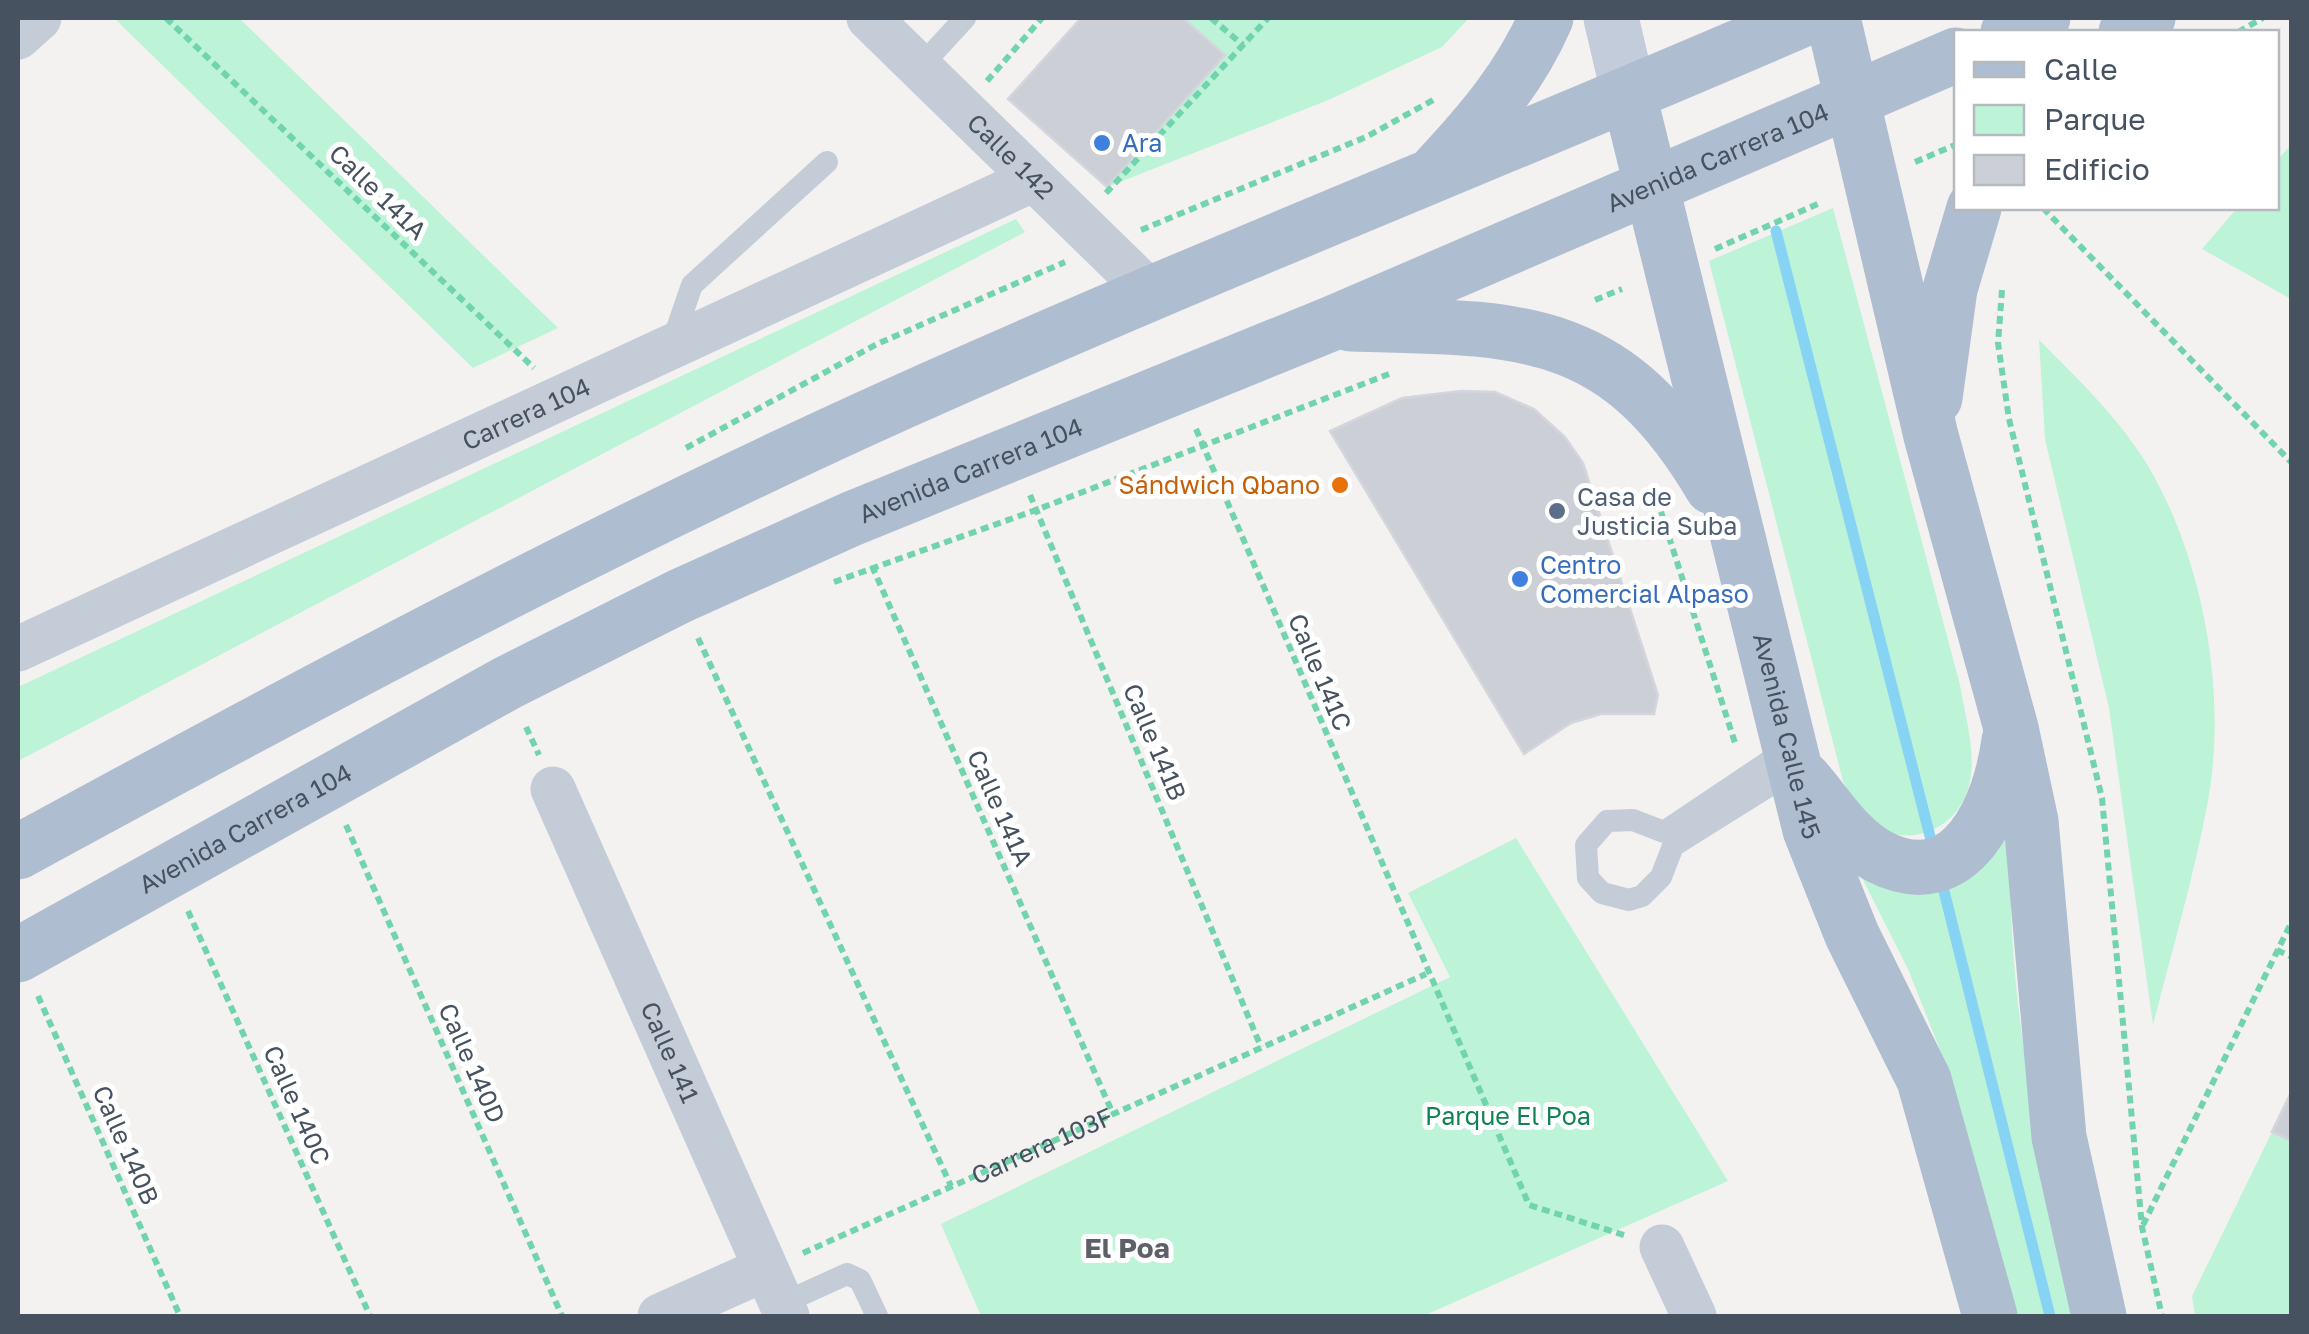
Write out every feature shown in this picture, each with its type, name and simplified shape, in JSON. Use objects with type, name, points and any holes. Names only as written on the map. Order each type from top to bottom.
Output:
[{"type":"main road","points":[[1428,179],[1483,121],[1528,54],[1546,18]]},
{"type":"main road","name":"Avenida Calle 145","points":[[1610,18],[1732,521],[1777,765],[1924,1080],[1990,1316]]},
{"type":"main road","points":[[18,852],[624,532],[904,401],[1806,18]]},
{"type":"main road","points":[[1833,18],[1931,436],[2011,728],[2041,905],[2059,1137],[2099,1316]]},
{"type":"main road","points":[[2013,30],[2043,18]]},
{"type":"main road","name":"Avenida Carrera 104","points":[[26,980],[476,700],[694,627],[851,519],[1333,324],[1954,56]]},
{"type":"main road","points":[[1931,436],[1950,289],[1973,210]]},
{"type":"main road","points":[[1333,324],[1490,328],[1550,342],[1601,364],[1638,392],[1673,430],[1732,521]]},
{"type":"main road","points":[[1777,765],[1860,843],[1899,863],[1934,864],[1955,856],[1972,841],[1996,798],[2011,728]]},
{"type":"street","points":[[18,37],[38,18]]},
{"type":"street","name":"Calle 142","points":[[869,18],[1153,294]]},
{"type":"street","name":"Carrera 104","points":[[18,648],[1034,179]]},
{"type":"street","name":"Calle 141","points":[[553,788],[778,1297]]},
{"type":"street","points":[[1662,1247],[1694,1316]]},
{"type":"street","points":[[660,1316],[778,1297]]},
{"type":"lane","points":[[920,68],[964,18]]},
{"type":"lane","points":[[671,346],[692,285],[827,162]]},
{"type":"lane","points":[[1777,765],[1673,846],[1661,877],[1642,896],[1615,899],[1602,894],[1588,878],[1586,845],[1607,821],[1633,820],[1664,832],[1777,765]]},
{"type":"lane","points":[[778,1297],[847,1274],[860,1280],[877,1316]]},
{"type":"path","name":"Calle 141A","points":[[166,18],[563,396]]},
{"type":"path","points":[[980,90],[1042,18]]},
{"type":"path","points":[[1211,18],[1243,45]]},
{"type":"path","points":[[1100,199],[1268,18]]},
{"type":"path","points":[[1910,165],[1954,145]]},
{"type":"path","points":[[1713,250],[1820,204]]},
{"type":"path","points":[[2046,210],[2292,463]]},
{"type":"path","points":[[2002,280],[1998,343],[2009,419],[2102,798],[2142,1228],[2162,1316]]},
{"type":"path","points":[[1594,300],[1622,290]]},
{"type":"path","points":[[827,584],[1036,510],[1398,372]]},
{"type":"path","name":"Calle 141C","points":[[1180,386],[1201,444],[1426,973],[1529,1205],[1662,1247]]},
{"type":"path","name":"Calle 141B","points":[[1011,453],[1261,1047]]},
{"type":"path","points":[[1652,484],[1777,765]]},
{"type":"path","name":"Calle 141A","points":[[851,519],[1113,1114]]},
{"type":"path","points":[[694,627],[951,1186]]},
{"type":"path","points":[[510,736],[543,718]]},
{"type":"path","points":[[328,834],[362,816]]},
{"type":"path","name":"Calle 140D","points":[[346,825],[562,1316]]},
{"type":"path","points":[[170,919],[205,900]]},
{"type":"path","name":"Calle 140C","points":[[188,910],[370,1316]]},
{"type":"path","points":[[2142,1228],[2292,921]]},
{"type":"path","points":[[2277,950],[2292,957]]},
{"type":"path","name":"Carrera 103F","points":[[778,1297],[951,1186],[1426,973]]},
{"type":"path","name":"Calle 140B","points":[[26,980],[180,1316]]},
{"type":"green space","points":[[114,18],[239,18],[558,328],[473,368]]},
{"type":"green space","points":[[1183,18],[1469,18],[1442,47],[1326,101],[1107,187],[1225,56]]},
{"type":"green space","points":[[2291,145],[2291,299],[2202,249],[2235,210],[2279,210],[2279,158]]},
{"type":"green space","points":[[1833,208],[1960,685],[1969,735],[1971,773],[1963,801],[1942,825],[1913,835],[1881,830],[1866,820],[1843,781],[1709,261]]},
{"type":"green space","points":[[1016,219],[1025,232],[18,761],[18,687]]},
{"type":"green space","points":[[2039,340],[2111,415],[2148,466],[2184,545],[2207,634],[2215,725],[2212,769],[2194,865],[2153,1025],[2109,708],[2045,439]]},
{"type":"green space","points":[[2011,831],[2013,955],[2019,1015],[2038,1136],[2079,1316],[2015,1316],[1948,1070],[1908,969],[1861,876]]},
{"type":"green space","name":"Parque El Poa","points":[[1516,838],[1728,1181],[1423,1316],[981,1316],[941,1224],[1450,977],[1408,893]]},
{"type":"green space","points":[[2272,1132],[2291,1141],[2291,1316],[2195,1316],[2192,1296]]},
{"type":"building","name":"Ara","points":[[1081,18],[1183,18],[1225,55],[1107,187],[1008,99]]},
{"type":"building","name":"Centro Comercial Alpaso","points":[[1461,391],[1495,392],[1534,409],[1565,437],[1583,463],[1658,695],[1654,714],[1601,714],[1571,723],[1524,754],[1330,431],[1402,398]]},
{"type":"building","points":[[2292,1091],[2292,1141],[2272,1132]]},
{"type":"building","points":[[2292,1091],[2292,1141],[2272,1132]]},
{"type":"waterway","points":[[1776,231],[1934,852]]},
{"type":"waterway","points":[[1941,879],[2050,1316]]},
{"type":"place","name":"Ara","points":[[1102,143]]},
{"type":"place","name":"Sándwich Qbano","points":[[1340,485]]},
{"type":"place","name":"Casa de Justicia Suba","points":[[1557,511]]},
{"type":"place","name":"Centro Comercial Alpaso","points":[[1520,579]]},
{"type":"district","name":"El Poa","points":[[1127,1248]]}]
